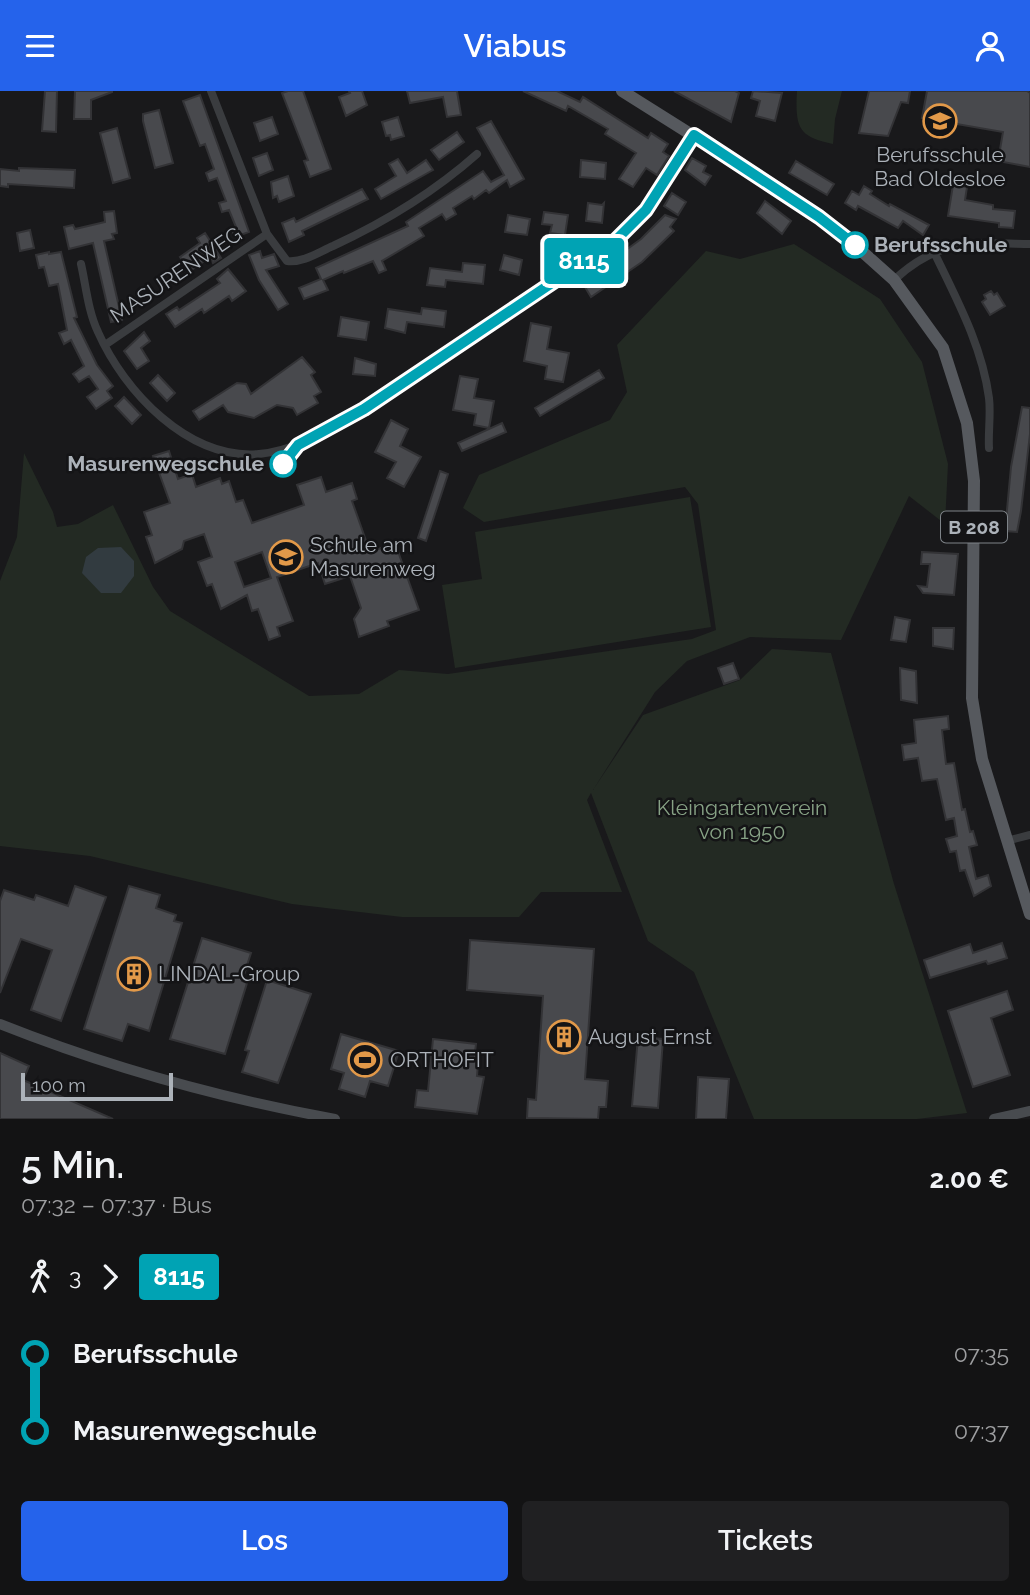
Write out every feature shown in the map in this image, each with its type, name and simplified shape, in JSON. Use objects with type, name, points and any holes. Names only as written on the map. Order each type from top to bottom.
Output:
[{"type":"main road","name":"B 208","points":[[622,91],[819,217],[894,280],[943,348],[967,423],[974,481],[972,698],[982,759],[1030,914]]},
{"type":"main road","points":[[0,1024],[59,1048],[179,1084],[335,1119]]},
{"type":"main road","points":[[994,1119],[1030,1111]]},
{"type":"street","points":[[211,91],[267,234],[287,261],[308,257],[390,219],[442,185],[477,154]]},
{"type":"street","name":"MASURENWEG","points":[[81,264],[91,311],[105,345],[129,381],[154,408],[185,435],[203,444],[243,454],[273,452],[298,445],[364,409],[616,240],[646,210],[694,135]]},
{"type":"street","name":"MASURENWEG","points":[[105,345],[267,234]]},
{"type":"street","points":[[894,280],[933,250],[952,246],[1030,244]]},
{"type":"street","points":[[933,250],[967,320],[980,361],[989,400],[989,448]]},
{"type":"street","points":[[1006,841],[1030,835]]},
{"type":"green space","points":[[797,91],[842,91],[835,119],[833,144],[812,138],[801,128],[797,113]]},
{"type":"green space","name":"Kleingartenverein von 1950","points":[[794,244],[880,299],[922,362],[948,464],[945,524],[909,496],[841,640],[750,637],[687,661],[655,692],[593,790],[643,715],[740,680],[772,649],[831,653],[894,884],[967,1113],[917,1119],[754,1119],[694,972],[648,941],[591,793],[587,800],[622,892],[541,892],[519,917],[402,917],[292,904],[90,856],[0,846],[0,581],[17,537],[24,453],[53,512],[57,527],[78,524],[113,505],[153,587],[170,611],[309,696],[359,694],[399,670],[448,674],[692,639],[716,630],[698,504],[685,487],[484,522],[463,508],[479,475],[610,420],[627,392],[617,345],[706,251],[740,259]]},
{"type":"green space","points":[[690,497],[711,627],[455,668],[442,585],[482,579],[475,532]]},
{"type":"shaded area","points":[[121,547],[134,561],[134,576],[121,593],[101,593],[82,573],[86,557],[98,548]]},
{"type":"building","points":[[45,91],[57,91],[56,132],[42,131]]},
{"type":"building","points":[[75,91],[112,92],[91,100],[91,119],[74,119]]},
{"type":"building","points":[[303,91],[331,169],[310,177],[304,161],[308,160],[282,93]]},
{"type":"building","points":[[349,91],[362,91],[367,105],[346,116],[339,97],[350,93]]},
{"type":"building","points":[[407,91],[457,91],[461,115],[447,117],[443,97],[410,103]]},
{"type":"building","points":[[523,91],[557,91],[580,102],[583,97],[648,138],[651,133],[668,144],[663,152],[669,156],[657,175],[646,168],[633,187],[619,179],[636,153],[605,134],[608,129],[568,106],[566,111]]},
{"type":"building","points":[[674,91],[735,91],[739,93],[731,122]]},
{"type":"building","points":[[753,91],[782,93],[775,121],[756,116],[760,101],[751,98]]},
{"type":"building","points":[[869,91],[910,91],[908,103],[901,102],[888,136],[859,133]]},
{"type":"building","points":[[927,91],[1030,93],[1030,167],[998,161],[1003,132],[922,118]]},
{"type":"building","points":[[200,95],[249,232],[235,237],[231,228],[236,227],[229,210],[222,212],[219,203],[226,201],[217,178],[209,181],[206,173],[214,169],[205,144],[200,146],[183,101]]},
{"type":"building","points":[[159,110],[173,163],[155,168],[143,114]]},
{"type":"building","points":[[272,117],[278,134],[260,141],[254,123]]},
{"type":"building","points":[[398,117],[404,136],[391,140],[390,135],[386,136],[382,122]]},
{"type":"building","points":[[491,121],[524,179],[510,187],[507,180],[489,193],[486,190],[474,199],[472,196],[453,208],[456,214],[446,220],[442,214],[419,228],[424,236],[382,261],[386,270],[379,273],[373,261],[344,273],[343,271],[323,280],[328,290],[304,299],[299,288],[321,279],[316,268],[408,226],[406,222],[483,171],[491,182],[504,175],[477,128]]},
{"type":"building","points":[[117,128],[130,178],[113,183],[100,133]]},
{"type":"building","points":[[457,132],[464,142],[439,160],[431,150]]},
{"type":"building","points":[[267,153],[273,170],[259,176],[253,158]]},
{"type":"building","points":[[692,158],[706,166],[703,172],[711,176],[705,185],[685,170]]},
{"type":"building","points":[[398,159],[407,173],[426,160],[433,170],[381,199],[375,189],[396,176],[389,164]]},
{"type":"building","points":[[581,160],[606,163],[605,179],[580,177]]},
{"type":"building","points":[[796,161],[834,184],[827,195],[789,173]]},
{"type":"building","points":[[19,168],[75,170],[74,188],[8,184],[8,187],[0,186],[0,169],[19,171]]},
{"type":"building","points":[[288,176],[294,196],[279,202],[277,196],[273,198],[271,182]]},
{"type":"building","points":[[953,185],[967,187],[965,200],[993,205],[993,209],[1015,211],[1013,228],[999,227],[999,223],[948,216]]},
{"type":"building","points":[[864,186],[872,191],[870,194],[889,206],[890,204],[929,225],[923,235],[903,221],[898,228],[858,206],[856,210],[845,203],[852,191],[859,195]]},
{"type":"building","points":[[362,189],[368,199],[302,231],[304,235],[289,242],[282,223],[294,218],[296,222]]},
{"type":"building","points":[[672,193],[686,202],[678,215],[664,206]]},
{"type":"building","points":[[765,201],[791,221],[782,234],[757,213]]},
{"type":"building","points":[[588,203],[604,203],[602,223],[586,221]]},
{"type":"building","points":[[114,211],[117,233],[112,234],[114,239],[104,241],[122,320],[111,322],[93,243],[69,249],[64,227],[73,225],[75,229],[105,222],[104,212]]},
{"type":"building","points":[[544,212],[568,215],[565,235],[550,233],[552,225],[542,224]]},
{"type":"building","points":[[508,215],[530,219],[527,235],[505,232]]},
{"type":"building","points":[[665,215],[676,219],[670,227],[674,231],[642,262],[591,297],[582,282],[641,239]]},
{"type":"building","points":[[30,230],[34,248],[20,251],[17,233]]},
{"type":"building","points":[[205,233],[221,258],[213,263],[210,257],[190,271],[180,257],[200,243],[197,238]]},
{"type":"building","points":[[260,251],[262,258],[274,254],[279,266],[266,270],[288,304],[278,310],[259,280],[249,255]]},
{"type":"building","points":[[61,252],[77,317],[74,318],[97,365],[113,386],[107,391],[112,398],[96,409],[87,397],[98,389],[89,376],[79,382],[73,374],[84,366],[71,340],[64,344],[59,333],[67,330],[58,284],[49,286],[44,267],[39,268],[36,255]]},
{"type":"building","points":[[504,255],[522,260],[519,275],[500,270]]},
{"type":"building","points":[[463,263],[485,265],[483,284],[446,280],[445,287],[427,285],[430,268],[462,272]]},
{"type":"building","points":[[228,269],[246,291],[232,301],[229,296],[204,313],[202,309],[175,327],[166,314],[177,307],[179,310],[220,283],[217,279]]},
{"type":"building","points":[[991,291],[994,295],[997,293],[1005,306],[990,315],[982,302],[986,299],[984,295]]},
{"type":"building","points":[[422,308],[446,311],[444,327],[407,322],[405,333],[385,328],[388,309],[421,314]]},
{"type":"building","points":[[341,317],[369,322],[366,340],[338,336]]},
{"type":"building","points":[[531,323],[551,327],[547,349],[569,353],[563,382],[545,379],[547,366],[524,361]]},
{"type":"building","points":[[144,332],[150,341],[141,348],[149,361],[137,369],[124,351]]},
{"type":"building","points":[[302,357],[315,372],[311,375],[321,392],[314,396],[318,403],[297,415],[293,408],[277,405],[254,418],[228,412],[223,405],[199,420],[193,411],[237,383],[246,384],[251,394]]},
{"type":"building","points":[[355,358],[376,364],[375,376],[353,374]]},
{"type":"building","points":[[599,370],[604,378],[540,416],[535,408]]},
{"type":"building","points":[[158,375],[175,393],[167,401],[150,383]]},
{"type":"building","points":[[460,376],[478,379],[474,398],[494,401],[489,428],[474,425],[476,414],[453,410]]},
{"type":"building","points":[[124,397],[141,415],[132,424],[115,406]]},
{"type":"building","points":[[1022,407],[1030,408],[1030,434],[1021,511],[1017,532],[1005,531],[1011,467]]},
{"type":"building","points":[[391,420],[408,429],[400,446],[421,457],[404,487],[387,478],[396,462],[375,452]]},
{"type":"building","points":[[502,423],[506,432],[462,451],[458,443]]},
{"type":"building","points":[[169,451],[178,479],[192,474],[196,487],[220,478],[222,484],[229,481],[236,502],[243,500],[252,523],[304,505],[297,485],[321,477],[326,492],[352,483],[357,499],[352,501],[370,552],[395,543],[419,610],[387,621],[389,626],[359,637],[354,619],[361,608],[350,576],[325,584],[318,563],[277,577],[293,621],[277,627],[280,636],[269,640],[258,609],[252,611],[247,595],[221,609],[212,584],[207,586],[198,562],[212,557],[204,534],[184,541],[182,549],[155,563],[146,537],[152,535],[144,512],[170,503],[153,456]],"holes":[[[262,552],[271,578],[244,587],[235,562]]]},
{"type":"building","points":[[440,471],[448,474],[426,541],[418,538]]},
{"type":"building","points":[[922,552],[958,554],[954,595],[923,593],[918,586],[927,587],[930,564],[921,564]]},
{"type":"building","points":[[895,617],[910,620],[906,642],[891,640]]},
{"type":"building","points":[[933,628],[954,628],[953,649],[933,646]]},
{"type":"building","points":[[733,663],[739,679],[724,684],[718,668]]},
{"type":"building","points":[[900,668],[916,671],[917,703],[901,700]]},
{"type":"building","points":[[948,716],[949,729],[942,730],[946,764],[954,763],[962,810],[965,809],[970,832],[973,831],[977,845],[969,847],[976,879],[988,875],[991,886],[974,896],[965,870],[960,871],[956,851],[950,852],[946,839],[957,836],[954,818],[946,820],[937,779],[922,781],[918,758],[904,760],[902,745],[916,743],[914,720]]},
{"type":"building","points":[[75,886],[106,897],[61,1021],[31,1010],[52,950],[21,939],[0,993],[0,901],[4,890],[34,900],[36,895],[68,906]]},
{"type":"building","name":"LINDAL-Group","points":[[129,886],[160,895],[156,908],[176,915],[174,921],[182,923],[149,1031],[128,1024],[122,1041],[84,1029]]},
{"type":"building","name":"LINDAL-Group","points":[[202,938],[251,953],[242,981],[247,983],[225,1054],[170,1039]]},
{"type":"building","name":"August Ernst","points":[[470,940],[594,949],[585,1079],[608,1081],[606,1107],[599,1107],[598,1119],[527,1118],[528,1099],[536,1100],[543,996],[467,990]]},
{"type":"building","points":[[1002,943],[1007,958],[988,964],[986,961],[930,978],[924,960],[970,944],[973,953]]},
{"type":"building","points":[[267,980],[311,994],[278,1083],[242,1072],[249,1051],[245,1050]]},
{"type":"building","points":[[1007,991],[1013,1010],[991,1018],[1010,1075],[973,1087],[948,1011]]},
{"type":"building","name":"ORTHOFIT","points":[[341,1034],[399,1051],[388,1086],[370,1081],[365,1097],[339,1089],[344,1073],[331,1069]]},
{"type":"building","points":[[638,1037],[663,1039],[658,1108],[632,1106]]},
{"type":"building","points":[[433,1039],[476,1044],[475,1052],[479,1052],[477,1076],[484,1077],[477,1114],[415,1107],[417,1090],[428,1091]]},
{"type":"building","points":[[0,1053],[29,1066],[23,1080],[113,1119],[0,1119]]},
{"type":"building","points":[[698,1077],[729,1079],[726,1119],[696,1119]]},
{"type":"bus line","name":"8115","points":[[283,464],[298,445],[348,420],[616,240],[646,210],[694,135],[819,217],[855,245]]},
{"type":"place","name":"Berufsschule Bad Oldesloe","points":[[940,121]]},
{"type":"place","name":"Berufsschule","points":[[855,245]]},
{"type":"place","name":"Masurenwegschule","points":[[283,464]]},
{"type":"place","name":"Schule am Masurenweg","points":[[286,557]]},
{"type":"place","name":"LINDAL-Group","points":[[134,974]]},
{"type":"place","name":"August Ernst","points":[[564,1037]]},
{"type":"place","name":"ORTHOFIT","points":[[365,1060]]}]
